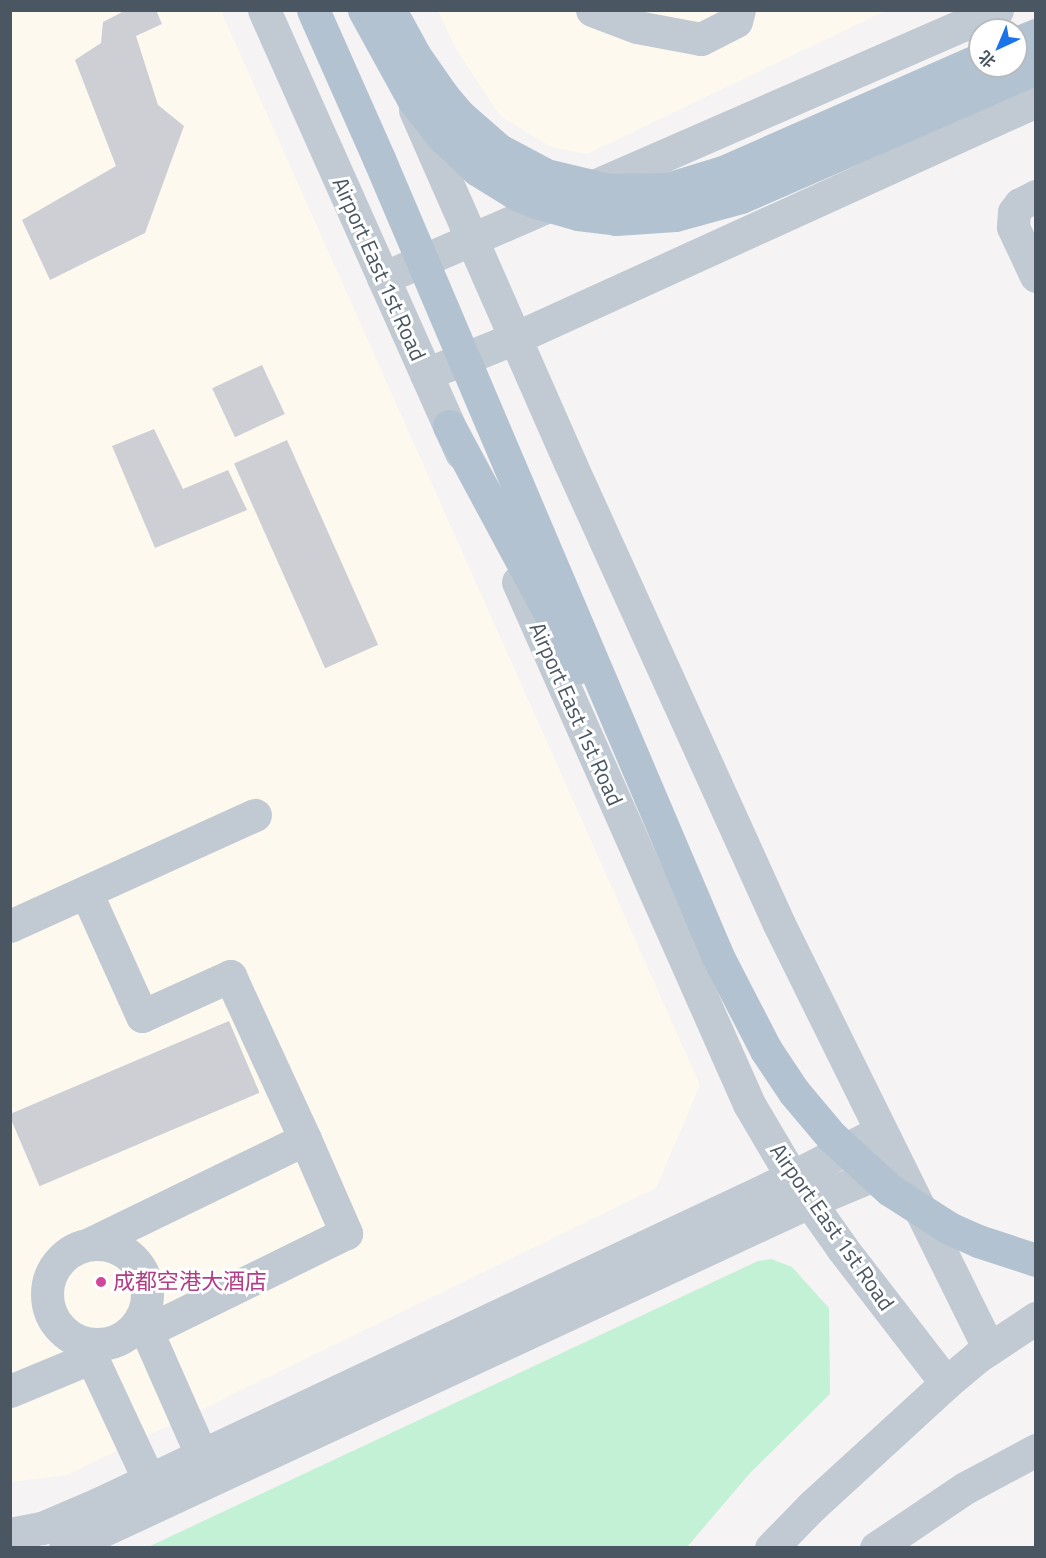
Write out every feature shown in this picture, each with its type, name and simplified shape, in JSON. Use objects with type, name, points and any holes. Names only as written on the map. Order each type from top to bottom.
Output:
[{"type":"main road","points":[[314,10],[718,957],[766,1050],[794,1092]]},
{"type":"main road","points":[[363,10],[413,99],[443,137],[466,159],[496,182],[527,198],[560,209],[608,218],[633,219],[675,215],[741,197],[1035,68]]},
{"type":"main road","points":[[390,10],[415,56],[442,96],[460,116],[499,150],[546,175],[609,190],[667,189],[723,172],[968,65]]},
{"type":"main road","points":[[449,426],[579,667],[647,814],[716,975],[755,1051],[831,1136],[860,1165],[906,1202],[949,1228],[978,1241],[1035,1260]]},
{"type":"street","name":"Airport East 1st Road","points":[[264,10],[749,1104],[800,1189],[946,1383]]},
{"type":"street","points":[[372,10],[515,338],[779,924],[989,1349]]},
{"type":"street","points":[[592,10],[637,27],[701,39],[736,21],[739,10]]},
{"type":"street","points":[[383,278],[997,10]]},
{"type":"street","points":[[426,374],[515,338],[1035,101]]},
{"type":"street","points":[[1035,196],[1020,204],[1014,212],[1013,227],[1035,276]]},
{"type":"street","points":[[10,926],[255,815]]},
{"type":"street","points":[[10,1391],[89,1350],[118,1340],[144,1325],[346,1233],[230,976],[142,1016],[86,892]]},
{"type":"street","points":[[65,1548],[800,1189],[880,1131]]},
{"type":"street","points":[[149,1480],[89,1350],[57,1324],[49,1309],[47,1292],[50,1275],[59,1261],[72,1250],[89,1244],[305,1140]]},
{"type":"street","points":[[10,1534],[42,1528],[800,1189],[897,1165]]},
{"type":"street","points":[[89,1244],[105,1244],[120,1249],[138,1265],[147,1287],[144,1325],[202,1456]]},
{"type":"street","points":[[771,1548],[827,1491],[946,1383],[989,1349],[1035,1318]]},
{"type":"street","points":[[876,1548],[964,1488],[1035,1450]]},
{"type":"shaded area","points":[[10,11],[221,11],[700,1085],[656,1188],[67,1475],[11,1482]]},
{"type":"shaded area","points":[[438,11],[885,11],[587,154],[551,147],[500,116],[456,49]]},
{"type":"green space","points":[[771,1259],[792,1267],[829,1308],[830,1394],[750,1473],[687,1547],[148,1547],[758,1261]]},
{"type":"building","points":[[126,10],[156,10],[162,24],[136,36],[158,105],[184,126],[145,233],[50,280],[22,220],[116,166],[75,60],[101,43],[103,22]]},
{"type":"building","points":[[262,365],[285,414],[235,437],[212,388]]},
{"type":"building","points":[[154,429],[183,489],[228,470],[247,510],[155,548],[112,446]]},
{"type":"building","points":[[287,440],[378,645],[325,668],[234,464]]},
{"type":"building","points":[[229,1021],[259,1093],[39,1186],[10,1114]]},
{"type":"place","name":"成都空港大酒店","points":[[101,1282]]}]
